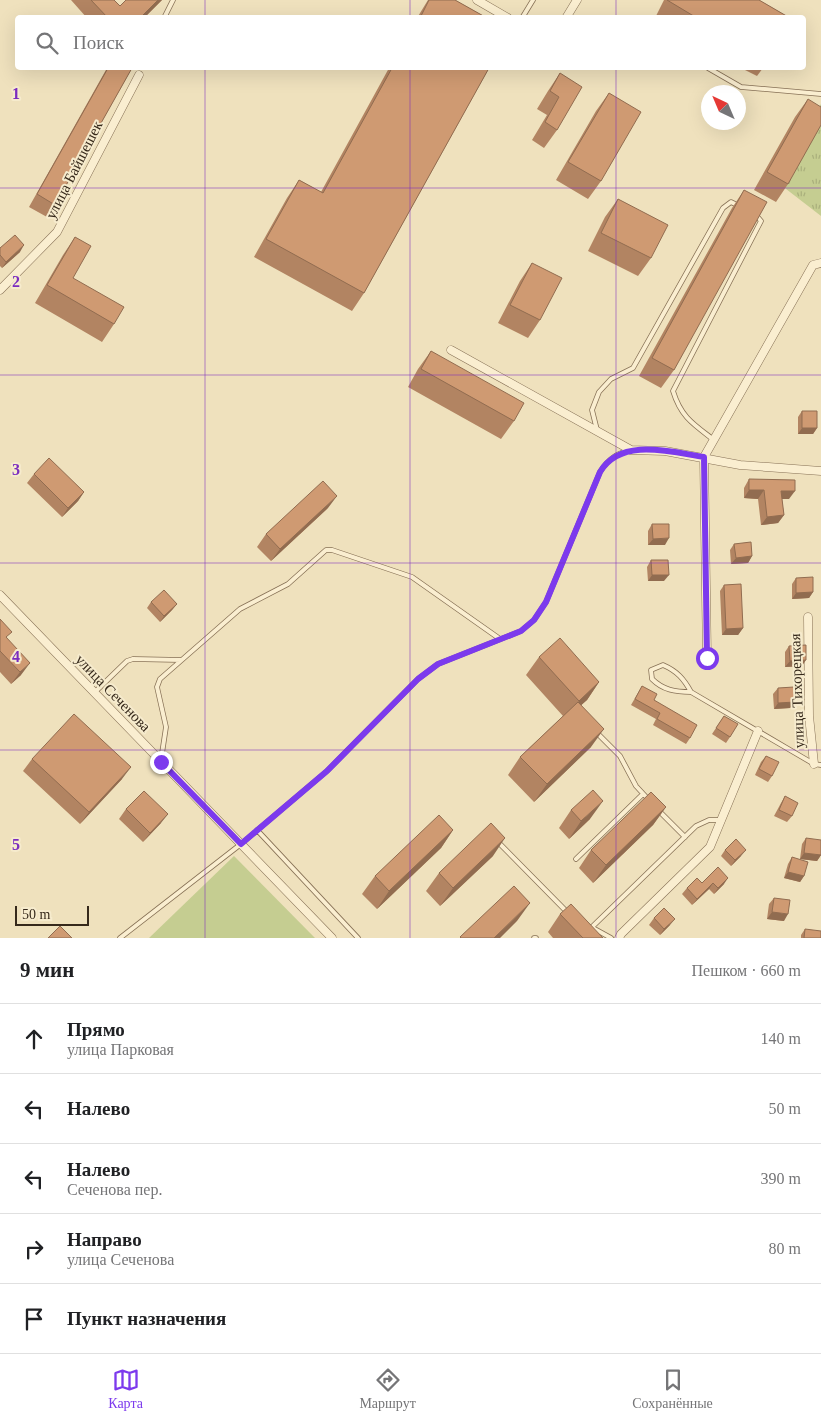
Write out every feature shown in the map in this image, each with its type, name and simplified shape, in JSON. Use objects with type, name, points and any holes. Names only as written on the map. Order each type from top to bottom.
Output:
[{"type":"street","points":[[477,0],[503,15]]},
{"type":"street","points":[[568,15],[577,0]]},
{"type":"street","name":"улица Байшешек","points":[[0,290],[57,232],[139,75]]},
{"type":"street","points":[[707,658],[704,457],[813,265],[821,263]]},
{"type":"street","points":[[451,350],[631,450],[665,451],[740,465],[821,470]]},
{"type":"street","name":"улица Сеченова","points":[[0,595],[332,938]]},
{"type":"street","name":"улица Тихорецкая","points":[[808,617],[809,716],[817,764]]},
{"type":"street","points":[[619,938],[710,847],[758,731]]},
{"type":"lane","points":[[166,15],[173,0]]},
{"type":"lane","points":[[524,15],[533,0]]},
{"type":"lane","points":[[711,70],[741,87],[821,94]]},
{"type":"lane","points":[[598,432],[592,410],[599,392],[611,379],[633,368],[723,208],[730,202],[744,209]]},
{"type":"lane","points":[[714,440],[688,420],[679,409],[673,391],[761,222],[758,216],[751,212]]},
{"type":"lane","points":[[120,938],[241,844],[327,771],[418,679],[438,664],[521,631],[534,620],[546,602],[600,472],[606,462],[617,454],[631,450]]},
{"type":"lane","points":[[161,762],[166,727],[157,687],[160,679],[240,609],[288,584],[326,550],[332,550],[421,582],[500,639]]},
{"type":"lane","points":[[94,694],[127,661],[133,659],[182,660]]},
{"type":"lane","points":[[691,692],[685,681],[675,671],[663,665],[651,670],[652,679],[657,684],[675,692],[691,692],[817,764]]},
{"type":"lane","points":[[594,729],[620,756],[636,786],[650,801]]},
{"type":"lane","points":[[576,859],[643,794]]},
{"type":"lane","points":[[657,808],[684,837]]},
{"type":"lane","points":[[592,927],[684,837],[702,822],[722,820]]},
{"type":"lane","points":[[257,830],[358,938]]},
{"type":"lane","points":[[492,836],[570,914]]},
{"type":"lane","points":[[584,923],[611,938]]},
{"type":"green space","points":[[821,104],[821,216],[777,182]]},
{"type":"green space","points":[[234,856],[315,938],[149,938]]},
{"type":"building","points":[[91,0],[114,0],[120,6],[126,0],[158,0],[143,15],[105,15]]},
{"type":"building","points":[[429,0],[455,0],[482,15],[422,15]]},
{"type":"building","points":[[667,0],[759,0],[785,15],[692,15]]},
{"type":"building","points":[[107,70],[131,70],[55,205],[37,194]]},
{"type":"building","points":[[391,70],[488,70],[364,293],[266,239],[299,180],[323,193]]},
{"type":"building","points":[[560,73],[582,87],[557,130],[545,122],[559,97],[550,91]]},
{"type":"building","points":[[609,93],[641,112],[601,181],[568,162]]},
{"type":"building","points":[[808,99],[821,107],[821,125],[788,184],[767,172]]},
{"type":"building","points":[[744,190],[767,202],[674,370],[652,358]]},
{"type":"building","points":[[618,199],[668,225],[651,258],[601,233]]},
{"type":"building","points":[[15,235],[24,245],[6,262],[0,255],[0,248]]},
{"type":"building","points":[[75,237],[91,246],[73,278],[124,307],[114,324],[47,285]]},
{"type":"building","points":[[532,263],[562,278],[540,320],[510,305]]},
{"type":"building","points":[[431,351],[524,403],[514,421],[421,369]]},
{"type":"building","points":[[802,411],[817,411],[817,428],[802,428]]},
{"type":"building","points":[[49,458],[84,492],[68,508],[34,474]]},
{"type":"building","points":[[749,479],[795,480],[795,491],[781,491],[784,515],[767,517],[764,490],[749,490]]},
{"type":"building","points":[[323,481],[337,496],[280,549],[266,534]]},
{"type":"building","points":[[652,524],[669,524],[669,538],[653,539]]},
{"type":"building","points":[[751,542],[752,556],[736,558],[734,544]]},
{"type":"building","points":[[651,560],[668,560],[669,575],[652,575]]},
{"type":"building","points":[[813,577],[813,592],[796,593],[796,578]]},
{"type":"building","points":[[741,584],[743,628],[726,629],[724,585]]},
{"type":"building","points":[[164,590],[177,604],[164,616],[151,602]]},
{"type":"building","points":[[0,619],[12,632],[6,637],[30,663],[20,672],[0,651]]},
{"type":"building","points":[[560,638],[599,682],[579,701],[539,657]]},
{"type":"building","points":[[806,645],[806,660],[790,661],[789,646]]},
{"type":"building","points":[[642,686],[657,694],[654,700],[697,725],[690,738],[657,719],[660,713],[635,699]]},
{"type":"building","points":[[794,687],[795,702],[778,703],[778,688]]},
{"type":"building","points":[[578,702],[604,729],[547,784],[520,757]]},
{"type":"building","points":[[74,714],[131,767],[89,812],[32,759]]},
{"type":"building","points":[[724,716],[738,724],[730,737],[716,728]]},
{"type":"building","points":[[766,756],[779,762],[772,776],[759,769]]},
{"type":"building","points":[[593,790],[603,801],[581,821],[571,810]]},
{"type":"building","points":[[144,791],[168,814],[150,833],[126,809]]},
{"type":"building","points":[[651,792],[666,807],[606,865],[591,850]]},
{"type":"building","points":[[785,796],[798,803],[792,816],[779,810]]},
{"type":"building","points":[[439,815],[453,830],[389,891],[375,876]]},
{"type":"building","points":[[491,823],[505,838],[453,888],[439,873]]},
{"type":"building","points":[[806,838],[821,840],[821,855],[804,853]]},
{"type":"building","points":[[736,839],[746,850],[735,860],[725,850]]},
{"type":"building","points":[[792,857],[808,862],[804,876],[788,872]]},
{"type":"building","points":[[718,867],[728,878],[718,888],[713,883],[697,899],[687,888],[697,878],[702,883]]},
{"type":"building","points":[[514,886],[530,903],[494,938],[460,937]]},
{"type":"building","points":[[774,898],[790,900],[788,914],[772,912]]},
{"type":"building","points":[[571,904],[603,938],[583,938],[560,914]]},
{"type":"building","points":[[664,908],[675,919],[664,929],[654,918]]},
{"type":"building","points":[[60,926],[72,938],[48,938]]},
{"type":"building","points":[[805,929],[821,931],[821,938],[804,938]]},
{"type":"route","points":[[161,762],[241,844],[327,771],[418,679],[438,664],[521,631],[534,620],[546,602],[600,472],[606,462],[617,454],[631,450],[665,451],[704,457],[707,658]]}]
